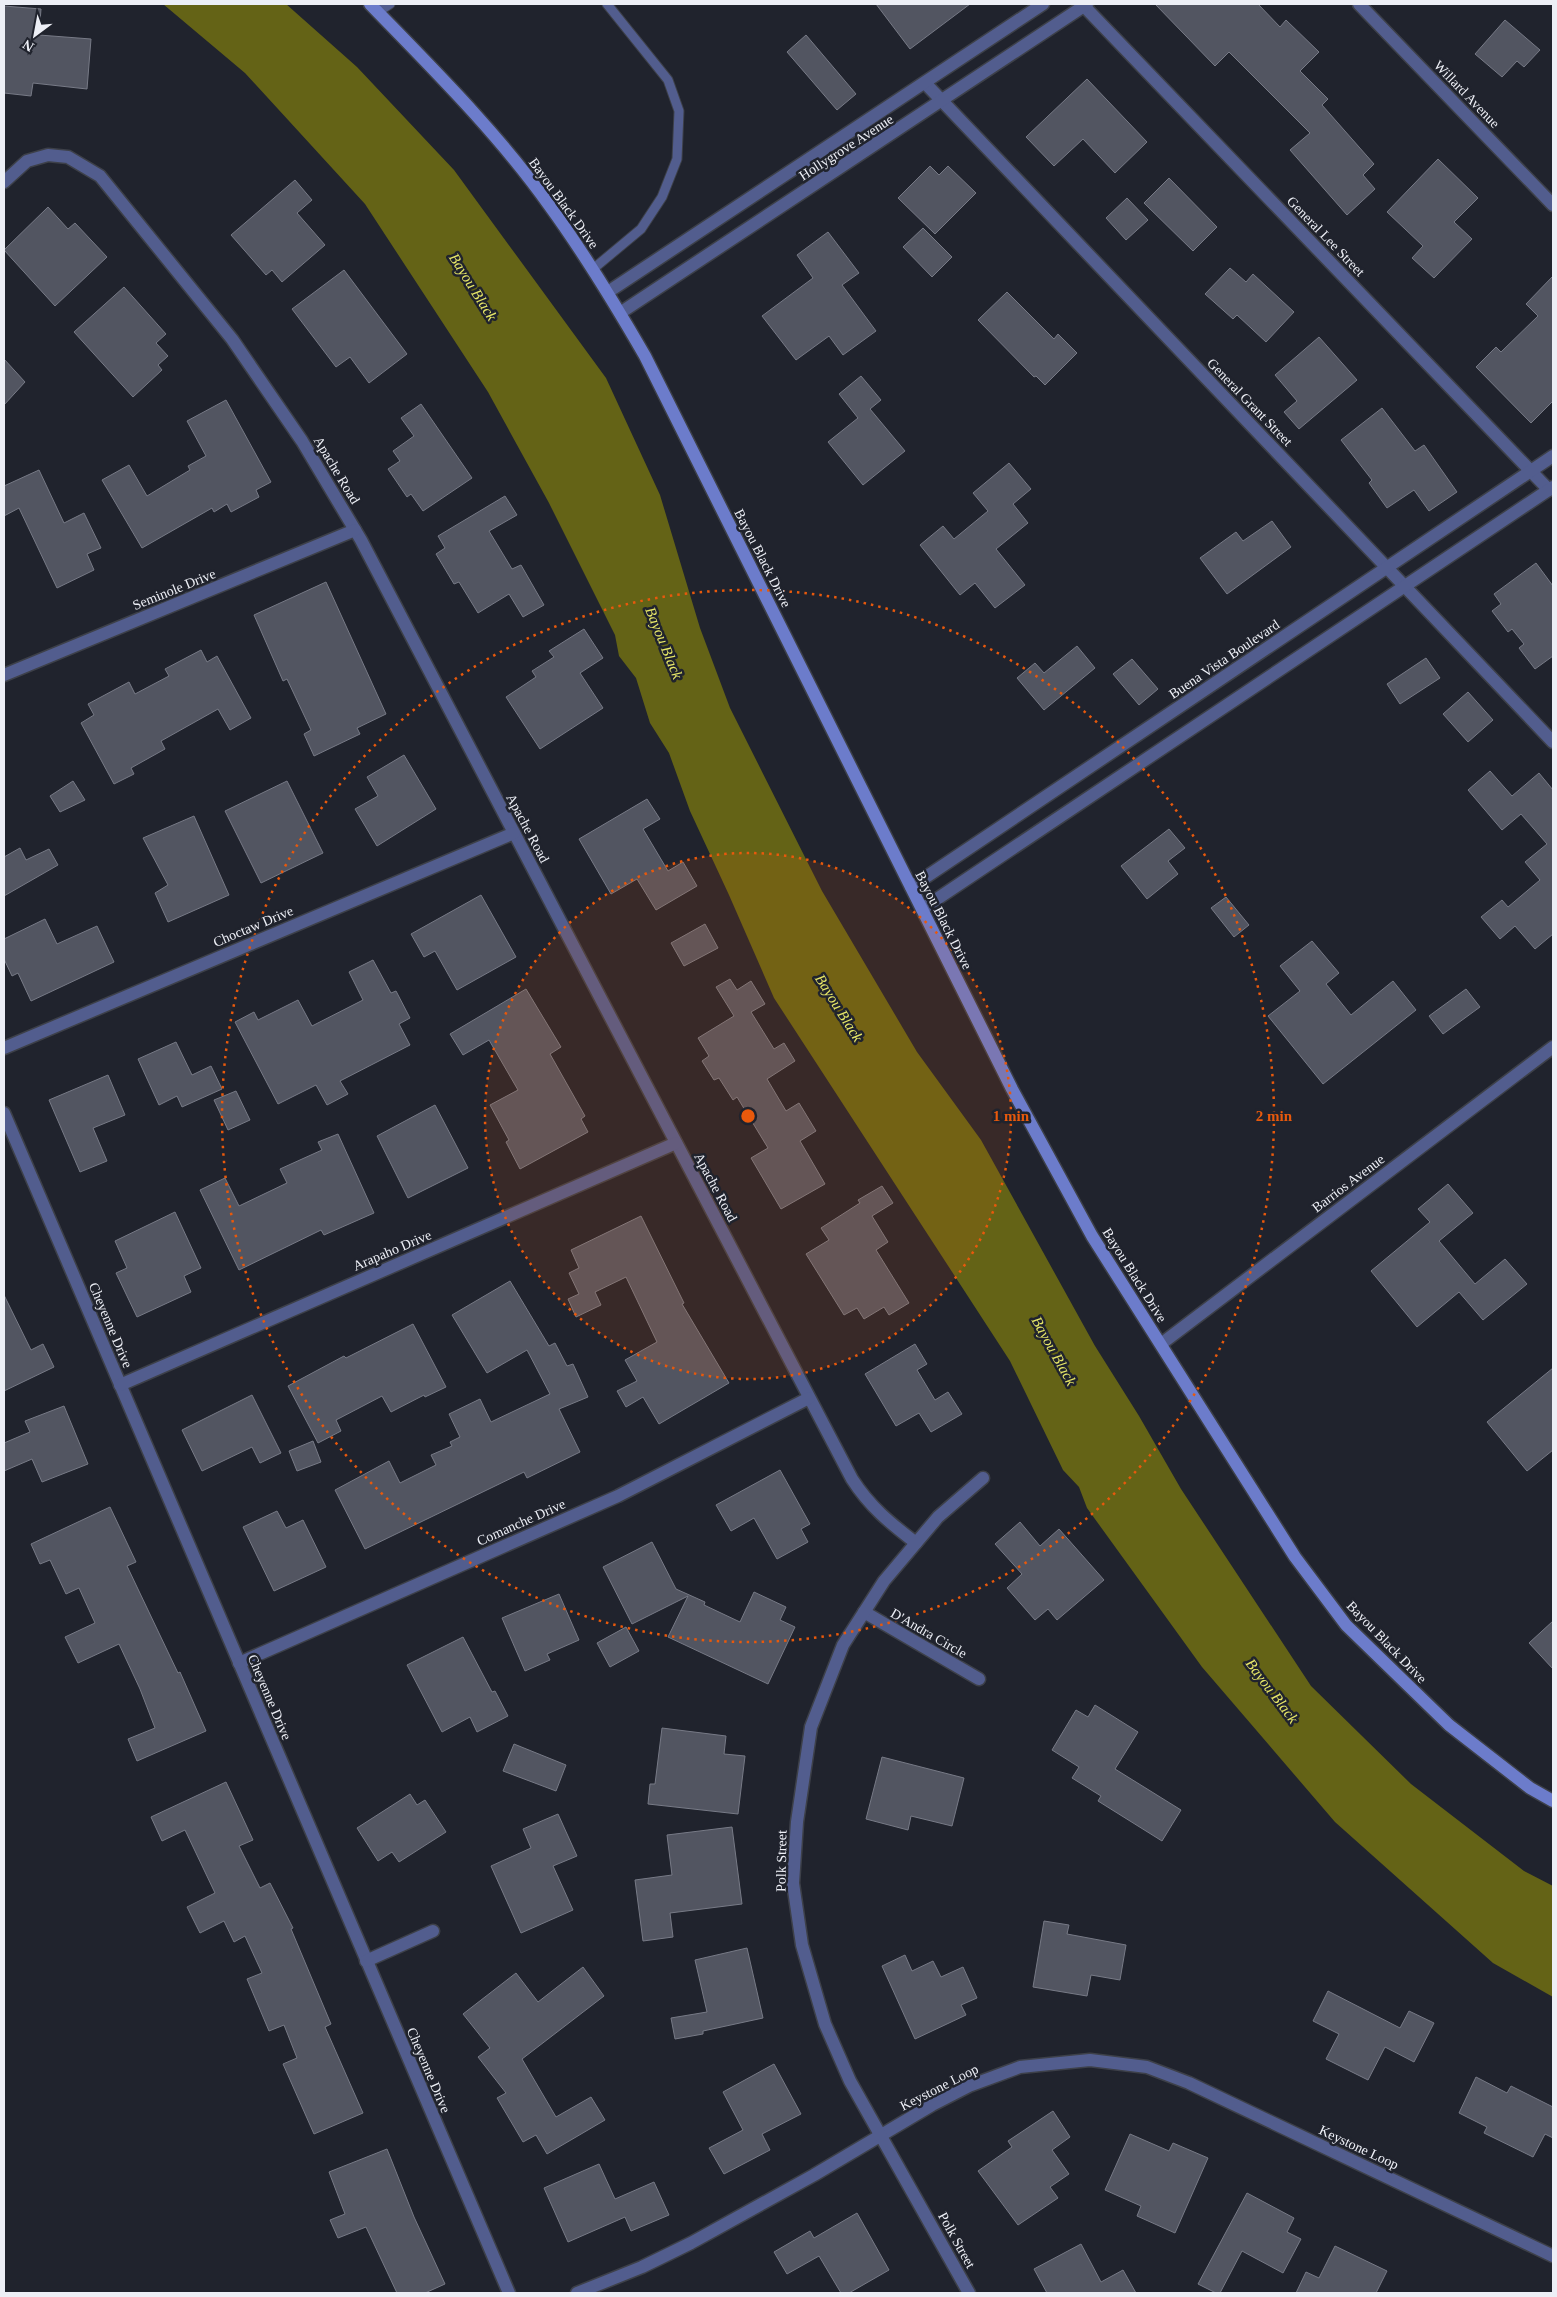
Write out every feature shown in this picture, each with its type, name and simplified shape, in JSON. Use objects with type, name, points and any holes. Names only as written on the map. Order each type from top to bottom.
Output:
[{"type":"main road","name":"Bayou Black Drive","points":[[374,8],[513,158],[549,205],[608,292],[645,356],[1012,1089],[1082,1218],[1295,1557],[1346,1625],[1449,1725],[1530,1788],[1553,1801]]},
{"type":"street","name":"Hollygrove Avenue","points":[[608,292],[1043,4]]},
{"type":"street","name":"Hollygrove Avenue","points":[[620,313],[942,101],[1084,4]]},
{"type":"street","name":"General Lee Street","points":[[1084,4],[1531,471],[1551,488]]},
{"type":"street","name":"Willard Avenue","points":[[1359,4],[1553,205]]},
{"type":"street","name":"General Grant Street","points":[[924,83],[1553,742]]},
{"type":"street","name":"Apache Road","points":[[4,182],[27,161],[48,155],[68,157],[100,176],[232,339],[302,442],[355,530],[852,1480],[865,1499],[883,1517],[916,1543]]},
{"type":"street","name":"Buena Vista Boulevard","points":[[911,887],[1553,456]]},
{"type":"street","points":[[922,910],[1551,488]]},
{"type":"street","name":"Seminole Drive","points":[[4,675],[355,530]]},
{"type":"street","name":"Choctaw Drive","points":[[4,1048],[514,833]]},
{"type":"street","name":"Barrios Avenue","points":[[1161,1344],[1553,1047]]},
{"type":"street","name":"Cheyenne Drive","points":[[4,1113],[509,2293]]},
{"type":"street","name":"Arapaho Drive","points":[[120,1385],[676,1143]]},
{"type":"street","name":"Comanche Drive","points":[[239,1663],[618,1496],[809,1398]]},
{"type":"street","name":"Polk Street","points":[[969,2293],[850,2081],[825,2024],[802,1945],[793,1883],[797,1822],[811,1727],[844,1645],[884,1581],[938,1517],[983,1478]]},
{"type":"street","name":"D'Andra Circle","points":[[864,1612],[979,1679]]},
{"type":"street","points":[[366,1961],[433,1931]]},
{"type":"street","name":"Keystone Loop","points":[[577,2293],[642,2267],[691,2243],[970,2086],[1020,2067],[1090,2060],[1147,2067],[1190,2083],[1553,2256]]},
{"type":"lane","points":[[374,8],[390,4]]},
{"type":"lane","points":[[592,269],[641,229],[662,198],[677,159],[679,111],[668,80],[607,4]]},
{"type":"water","name":"Bayou Black","points":[[163,4],[286,4],[357,67],[454,170],[606,378],[660,495],[700,628],[730,708],[822,891],[917,1052],[981,1140],[1095,1346],[1139,1416],[1181,1489],[1311,1686],[1411,1784],[1524,1871],[1553,1886],[1553,1997],[1493,1963],[1335,1822],[1202,1667],[1087,1508],[1079,1487],[1063,1470],[1010,1361],[774,998],[690,811],[669,753],[650,723],[636,678],[619,656],[615,635],[549,503],[488,392],[365,204],[245,73]]},
{"type":"building","points":[[876,4],[970,4],[910,49]]},
{"type":"building","points":[[1155,4],[1258,4],[1280,27],[1286,20],[1319,52],[1300,71],[1328,99],[1322,105],[1374,164],[1363,175],[1375,189],[1347,215],[1290,150],[1310,133],[1229,52],[1215,66]]},
{"type":"building","points":[[4,6],[41,9],[39,35],[91,39],[87,89],[33,83],[31,96],[4,93]]},
{"type":"building","points":[[1505,20],[1540,50],[1524,67],[1517,61],[1502,77],[1475,54]]},
{"type":"building","points":[[806,35],[856,94],[837,110],[787,52]]},
{"type":"building","points":[[1087,79],[1147,142],[1115,173],[1083,139],[1054,166],[1026,137]]},
{"type":"building","points":[[1438,159],[1478,198],[1454,222],[1472,239],[1434,278],[1412,258],[1423,246],[1387,212]]},
{"type":"building","points":[[930,166],[939,175],[948,166],[976,193],[935,234],[898,198]]},
{"type":"building","points":[[1169,178],[1217,227],[1193,251],[1144,203]]},
{"type":"building","points":[[295,180],[312,200],[297,213],[325,245],[282,282],[272,270],[266,275],[231,235]]},
{"type":"building","points":[[1127,198],[1148,220],[1126,240],[1106,218]]},
{"type":"building","points":[[48,207],[68,229],[75,223],[107,257],[55,306],[4,250]]},
{"type":"building","points":[[923,228],[952,257],[932,277],[903,247]]},
{"type":"building","points":[[828,232],[859,273],[842,285],[876,331],[843,355],[829,336],[796,360],[762,316],[813,278],[797,255]]},
{"type":"building","points":[[1230,268],[1246,282],[1253,274],[1294,312],[1266,342],[1237,315],[1233,319],[1205,294]]},
{"type":"building","points":[[344,270],[407,354],[369,383],[350,357],[336,367],[292,309]]},
{"type":"building","points":[[1553,276],[1553,401],[1531,423],[1476,367],[1496,347],[1501,352],[1538,316],[1526,304]]},
{"type":"building","points":[[124,287],[166,334],[156,343],[168,356],[158,365],[162,370],[133,397],[74,332]]},
{"type":"building","points":[[1007,292],[1054,339],[1058,334],[1077,353],[1045,385],[1036,376],[1034,377],[978,320]]},
{"type":"building","points":[[1319,337],[1357,380],[1299,429],[1284,412],[1297,401],[1275,375]]},
{"type":"building","points":[[4,359],[25,382],[4,405]]},
{"type":"building","points":[[861,376],[881,400],[870,409],[905,451],[863,485],[828,442],[858,418],[839,394]]},
{"type":"building","points":[[226,400],[271,482],[256,490],[259,497],[231,512],[227,504],[214,512],[212,508],[142,548],[102,480],[129,465],[147,496],[190,470],[188,466],[206,456],[187,421]]},
{"type":"building","points":[[421,404],[472,478],[423,511],[411,494],[407,497],[388,469],[400,461],[393,451],[414,436],[401,418]]},
{"type":"building","points":[[1382,408],[1415,451],[1424,445],[1457,492],[1429,511],[1414,490],[1387,508],[1369,483],[1372,480],[1341,440]]},
{"type":"building","points":[[1009,463],[1031,489],[1013,504],[1028,523],[996,549],[1025,585],[995,608],[975,583],[960,595],[920,545],[943,526],[954,539],[988,511],[973,493]]},
{"type":"building","points":[[39,470],[64,523],[84,513],[101,548],[87,554],[94,570],[57,588],[19,508],[4,516],[4,486]]},
{"type":"building","points":[[505,496],[517,515],[489,531],[512,569],[521,565],[544,605],[523,617],[509,594],[478,613],[459,582],[454,584],[436,554],[445,548],[438,536]]},
{"type":"building","points":[[1272,521],[1291,547],[1227,594],[1200,558],[1236,532],[1243,541]]},
{"type":"building","points":[[1536,563],[1553,586],[1553,656],[1535,669],[1519,648],[1524,644],[1512,629],[1508,632],[1492,611],[1501,604],[1494,594]]},
{"type":"building","points":[[326,582],[386,714],[357,728],[360,734],[314,756],[304,734],[311,730],[287,679],[283,681],[254,615]]},
{"type":"building","points":[[584,629],[603,658],[580,673],[603,708],[540,749],[506,697],[536,677],[532,671],[554,657],[549,651]]},
{"type":"building","points":[[1077,646],[1095,668],[1044,710],[1017,678],[1035,663],[1044,673]]},
{"type":"building","points":[[201,650],[207,662],[217,656],[251,718],[230,730],[218,709],[161,741],[165,749],[131,768],[134,774],[114,784],[81,723],[94,715],[88,704],[129,682],[135,694],[169,676],[165,669]]},
{"type":"building","points":[[1426,658],[1440,678],[1400,704],[1387,684]]},
{"type":"building","points":[[1132,659],[1158,689],[1139,705],[1113,674]]},
{"type":"building","points":[[1468,692],[1493,720],[1468,742],[1443,714]]},
{"type":"building","points":[[404,755],[436,809],[377,846],[355,809],[378,796],[367,777]]},
{"type":"building","points":[[1490,771],[1512,796],[1539,773],[1553,790],[1553,934],[1535,949],[1515,926],[1500,939],[1481,917],[1502,900],[1508,907],[1540,880],[1525,862],[1547,844],[1521,814],[1502,830],[1468,790]]},
{"type":"building","points":[[73,781],[85,800],[60,812],[50,796]]},
{"type":"building","points":[[287,781],[323,853],[261,883],[225,811]]},
{"type":"building","points":[[647,799],[660,819],[643,829],[668,871],[683,862],[697,886],[656,910],[637,879],[611,894],[579,839]]},
{"type":"building","points":[[194,816],[229,895],[168,922],[155,893],[168,885],[143,838]]},
{"type":"building","points":[[1169,829],[1185,848],[1168,861],[1178,874],[1147,899],[1121,866]]},
{"type":"building","points":[[20,848],[26,860],[49,849],[58,865],[4,896],[4,857]]},
{"type":"building","points":[[481,895],[516,957],[457,990],[435,951],[424,957],[411,934]]},
{"type":"building","points":[[1226,897],[1249,925],[1234,937],[1211,908]]},
{"type":"building","points":[[45,919],[57,944],[97,926],[114,962],[31,1001],[18,973],[12,976],[4,959],[4,939]]},
{"type":"building","points":[[705,924],[718,948],[684,966],[671,943]]},
{"type":"building","points":[[1312,941],[1339,973],[1326,984],[1351,1015],[1393,981],[1416,1010],[1323,1084],[1268,1016],[1300,991],[1280,966]]},
{"type":"building","points":[[373,960],[391,993],[396,991],[410,1018],[399,1024],[410,1045],[340,1081],[348,1094],[327,1105],[316,1085],[278,1104],[235,1022],[254,1012],[258,1020],[298,1000],[312,1026],[363,1000],[349,972]]},
{"type":"building","points":[[730,979],[737,990],[751,981],[765,1004],[751,1012],[774,1049],[784,1043],[795,1061],[767,1079],[786,1111],[799,1103],[816,1131],[800,1141],[825,1184],[781,1209],[751,1158],[768,1148],[737,1097],[733,1100],[719,1078],[714,1080],[702,1061],[709,1056],[698,1038],[734,1016],[716,987]]},
{"type":"building","points":[[526,989],[561,1047],[550,1054],[585,1116],[581,1119],[588,1132],[520,1169],[506,1142],[509,1140],[490,1105],[518,1090],[489,1040],[463,1055],[450,1034]]},
{"type":"building","points":[[1466,989],[1480,1007],[1443,1034],[1429,1016]]},
{"type":"building","points":[[176,1042],[192,1075],[211,1066],[222,1089],[182,1107],[177,1096],[159,1105],[138,1059]]},
{"type":"building","points":[[108,1075],[125,1115],[93,1128],[107,1161],[80,1172],[49,1100]]},
{"type":"building","points":[[236,1091],[250,1120],[228,1130],[214,1100]]},
{"type":"building","points":[[435,1105],[468,1168],[408,1198],[377,1136]]},
{"type":"building","points":[[338,1134],[374,1213],[324,1235],[321,1230],[239,1270],[200,1190],[225,1178],[239,1206],[287,1183],[280,1169],[322,1150],[318,1142]]},
{"type":"building","points":[[1448,1184],[1473,1213],[1439,1241],[1475,1284],[1505,1259],[1527,1284],[1483,1320],[1459,1292],[1417,1327],[1371,1271],[1430,1222],[1418,1209]]},
{"type":"building","points":[[882,1186],[893,1203],[872,1216],[888,1242],[876,1250],[909,1303],[889,1315],[884,1307],[864,1319],[857,1308],[844,1315],[806,1254],[829,1240],[821,1228],[860,1203],[858,1200]]},
{"type":"building","points":[[175,1212],[201,1268],[184,1276],[191,1292],[137,1317],[116,1273],[127,1268],[115,1241]]},
{"type":"building","points":[[641,1216],[684,1303],[682,1304],[729,1383],[659,1424],[643,1397],[626,1407],[617,1391],[637,1381],[625,1360],[657,1342],[626,1277],[595,1292],[601,1305],[576,1317],[568,1299],[579,1294],[569,1273],[579,1268],[571,1250]]},
{"type":"building","points":[[510,1281],[549,1346],[555,1343],[567,1366],[573,1364],[588,1397],[559,1409],[580,1452],[527,1478],[524,1472],[365,1549],[335,1490],[389,1461],[400,1483],[436,1465],[431,1455],[452,1446],[450,1442],[460,1437],[449,1414],[480,1399],[491,1422],[550,1394],[527,1350],[487,1373],[452,1315]]},
{"type":"building","points":[[4,1295],[31,1350],[43,1344],[54,1367],[4,1391]]},
{"type":"building","points":[[413,1324],[446,1387],[425,1397],[424,1395],[391,1412],[382,1396],[336,1420],[341,1431],[318,1443],[288,1386],[344,1356],[346,1358]]},
{"type":"building","points":[[915,1344],[927,1364],[917,1370],[935,1400],[948,1392],[962,1414],[931,1432],[919,1413],[896,1426],[865,1374]]},
{"type":"building","points":[[1553,1368],[1553,1450],[1527,1471],[1487,1422]]},
{"type":"building","points":[[252,1395],[281,1453],[260,1463],[252,1447],[202,1471],[182,1430]]},
{"type":"building","points":[[64,1406],[88,1464],[42,1482],[32,1459],[4,1471],[4,1443],[30,1432],[25,1421]]},
{"type":"building","points":[[313,1441],[321,1462],[297,1471],[289,1451]]},
{"type":"building","points":[[780,1470],[810,1524],[801,1529],[808,1542],[777,1559],[754,1518],[731,1531],[716,1505]]},
{"type":"building","points":[[110,1507],[136,1562],[127,1566],[178,1673],[180,1672],[206,1731],[137,1761],[128,1739],[155,1728],[140,1689],[119,1644],[78,1663],[65,1637],[95,1623],[79,1588],[66,1594],[50,1560],[40,1564],[31,1544]]},
{"type":"building","points":[[277,1511],[286,1528],[303,1520],[326,1567],[274,1591],[243,1527]]},
{"type":"building","points":[[1020,1522],[1040,1546],[1059,1529],[1104,1580],[1057,1620],[1048,1609],[1035,1620],[1007,1588],[1022,1574],[995,1544]]},
{"type":"building","points":[[652,1542],[676,1589],[705,1602],[704,1605],[740,1622],[754,1592],[786,1607],[780,1620],[795,1627],[768,1684],[668,1637],[688,1596],[632,1624],[603,1567]]},
{"type":"building","points":[[559,1594],[579,1640],[547,1654],[550,1660],[525,1671],[502,1618]]},
{"type":"building","points":[[1553,1621],[1553,1669],[1529,1643]]},
{"type":"building","points":[[626,1627],[639,1651],[610,1667],[597,1643]]},
{"type":"building","points":[[463,1637],[492,1692],[495,1691],[508,1716],[477,1732],[470,1717],[442,1732],[407,1665]]},
{"type":"building","points":[[1095,1705],[1138,1732],[1115,1769],[1181,1810],[1162,1841],[1098,1801],[1101,1796],[1072,1778],[1079,1767],[1052,1750],[1076,1710],[1088,1717]]},
{"type":"building","points":[[662,1728],[726,1736],[724,1754],[745,1756],[738,1814],[648,1804],[650,1784],[655,1784]]},
{"type":"building","points":[[514,1744],[566,1765],[556,1791],[503,1771]]},
{"type":"building","points":[[882,1757],[964,1778],[952,1826],[911,1816],[908,1830],[866,1819]]},
{"type":"building","points":[[226,1782],[253,1840],[239,1846],[260,1888],[270,1883],[293,1928],[291,1929],[331,2024],[325,2027],[363,2113],[314,2134],[283,2064],[297,2058],[284,2025],[269,2031],[247,1979],[262,1973],[245,1936],[234,1942],[224,1921],[200,1933],[187,1907],[215,1893],[185,1830],[162,1841],[151,1817]]},
{"type":"building","points":[[410,1794],[417,1805],[425,1800],[446,1832],[399,1862],[392,1852],[378,1861],[357,1828]]},
{"type":"building","points":[[558,1814],[577,1856],[553,1866],[573,1910],[521,1933],[491,1866],[531,1848],[523,1829]]},
{"type":"building","points":[[732,1827],[742,1904],[670,1913],[673,1937],[643,1941],[635,1880],[672,1875],[667,1835]]},
{"type":"building","points":[[1044,1921],[1069,1925],[1067,1934],[1126,1945],[1120,1980],[1091,1975],[1087,1996],[1033,1987]]},
{"type":"building","points":[[747,1948],[763,2018],[703,2031],[703,2034],[675,2039],[671,2018],[707,2012],[695,1960]]},
{"type":"building","points":[[905,1955],[912,1971],[933,1961],[941,1977],[963,1967],[977,1998],[961,2005],[966,2015],[915,2039],[882,1966]]},
{"type":"building","points":[[583,1967],[604,1996],[522,2059],[556,2117],[591,2097],[605,2120],[547,2154],[536,2135],[523,2142],[497,2098],[506,2093],[478,2057],[490,2048],[463,2014],[516,1973],[538,2002]]},
{"type":"building","points":[[1328,1991],[1400,2028],[1409,2011],[1434,2023],[1414,2062],[1385,2047],[1368,2080],[1326,2059],[1339,2034],[1313,2021]]},
{"type":"building","points":[[774,2064],[801,2114],[762,2134],[770,2150],[724,2174],[709,2148],[743,2130],[723,2092]]},
{"type":"building","points":[[1476,2077],[1507,2093],[1511,2086],[1553,2107],[1553,2138],[1545,2134],[1533,2157],[1484,2133],[1487,2127],[1459,2113]]},
{"type":"building","points":[[1053,2111],[1070,2137],[1052,2150],[1069,2174],[1050,2187],[1058,2198],[1018,2225],[978,2171],[1012,2147],[1008,2141]]},
{"type":"building","points":[[1130,2134],[1169,2151],[1173,2143],[1208,2158],[1175,2233],[1137,2216],[1141,2206],[1105,2190]]},
{"type":"building","points":[[387,2149],[414,2217],[445,2284],[425,2293],[397,2293],[366,2227],[338,2238],[330,2220],[345,2214],[329,2172]]},
{"type":"building","points":[[599,2164],[615,2199],[654,2182],[669,2215],[631,2231],[625,2217],[568,2242],[544,2188]]},
{"type":"building","points":[[1247,2193],[1294,2218],[1287,2232],[1301,2239],[1283,2273],[1242,2251],[1220,2293],[1216,2293],[1198,2284]]},
{"type":"building","points":[[857,2213],[889,2270],[849,2293],[841,2293],[819,2256],[787,2274],[774,2252],[810,2231],[814,2238]]},
{"type":"building","points":[[1081,2244],[1101,2282],[1123,2270],[1136,2293],[1047,2293],[1034,2269]]},
{"type":"building","points":[[1335,2246],[1387,2271],[1376,2293],[1296,2293],[1306,2272],[1319,2278]]}]
